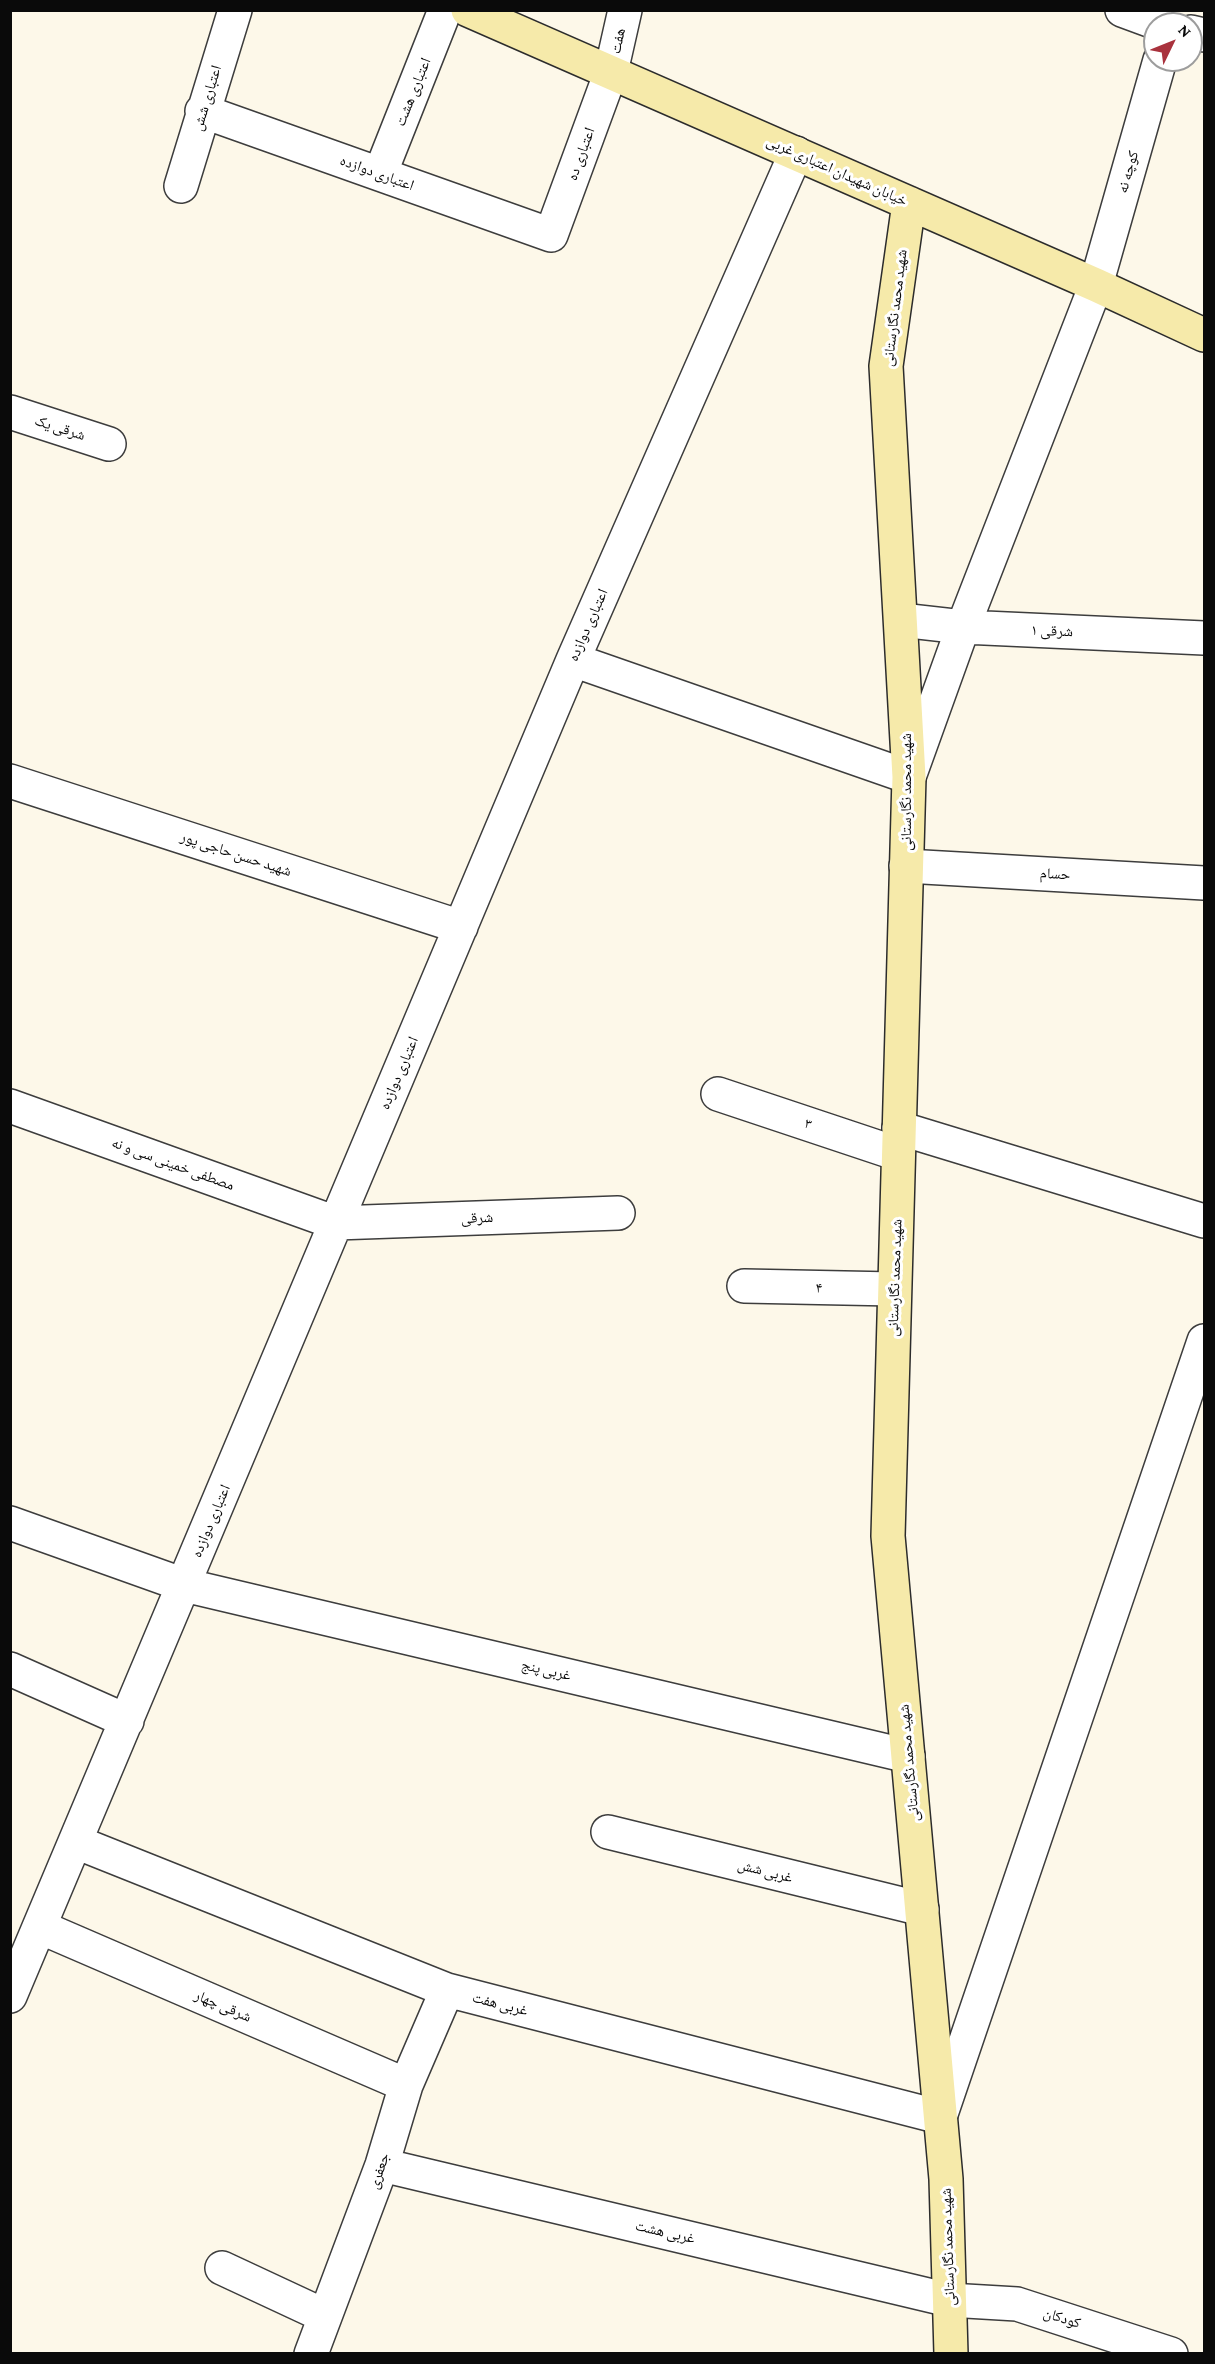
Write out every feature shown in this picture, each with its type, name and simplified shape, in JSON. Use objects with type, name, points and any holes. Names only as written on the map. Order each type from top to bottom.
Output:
[{"type":"street","name":"اعتباری شش","points":[[181,186],[202,111],[235,10]]},
{"type":"street","name":"اعتباری هشت","points":[[380,174],[446,10]]},
{"type":"street","name":"خیابان شهیدان اعتباری غربی","points":[[468,10],[1096,285],[1204,335]]},
{"type":"street","name":"هفت","points":[[611,72],[625,10]]},
{"type":"street","points":[[1122,10],[1143,18]]},
{"type":"street","name":"اعتباری ده","points":[[551,235],[611,72]]},
{"type":"street","name":"کوچه نه","points":[[909,777],[963,627],[1096,285],[1157,72]]},
{"type":"street","name":"اعتباری دوازده","points":[[202,111],[551,235]]},
{"type":"street","name":"اعتباری دوازده","points":[[10,1996],[573,660],[796,153]]},
{"type":"street","name":"شهید محمد نگارستانی","points":[[909,203],[886,366],[909,777],[888,1536],[946,2179],[951,2354]]},
{"type":"street","name":"شرقی یک","points":[[10,412],[109,444]]},
{"type":"street","name":"۱ شرقی","points":[[901,620],[963,627],[1204,638]]},
{"type":"street","points":[[573,660],[909,777]]},
{"type":"street","name":"شهید حسن حاجی پور","points":[[10,781],[461,927]]},
{"type":"street","name":"حسام","points":[[906,866],[1204,883]]},
{"type":"street","name":"۳","points":[[718,1094],[1204,1221]]},
{"type":"street","name":"مصطفی خمینی سی و نه","points":[[10,1106],[336,1223]]},
{"type":"street","name":"شرقی","points":[[336,1223],[618,1213]]},
{"type":"street","name":"۴","points":[[744,1286],[894,1289]]},
{"type":"street","points":[[940,2117],[1204,1341]]},
{"type":"street","name":"غربی پنج","points":[[10,1523],[184,1585],[908,1756]]},
{"type":"street","points":[[10,1670],[127,1721]]},
{"type":"street","name":"غربی شش","points":[[608,1832],[922,1909]]},
{"type":"street","name":"غربی هفت","points":[[76,1842],[447,1990],[940,2117]]},
{"type":"street","name":"شرقی چهار","points":[[40,1926],[406,2085]]},
{"type":"street","name":"جعفری","points":[[311,2354],[382,2165],[406,2085],[447,1990]]},
{"type":"street","name":"غربی هشت","points":[[382,2165],[949,2300]]},
{"type":"street","points":[[222,2268],[325,2316]]},
{"type":"street","name":"کودکان","points":[[949,2300],[1017,2304],[1171,2354]]}]
